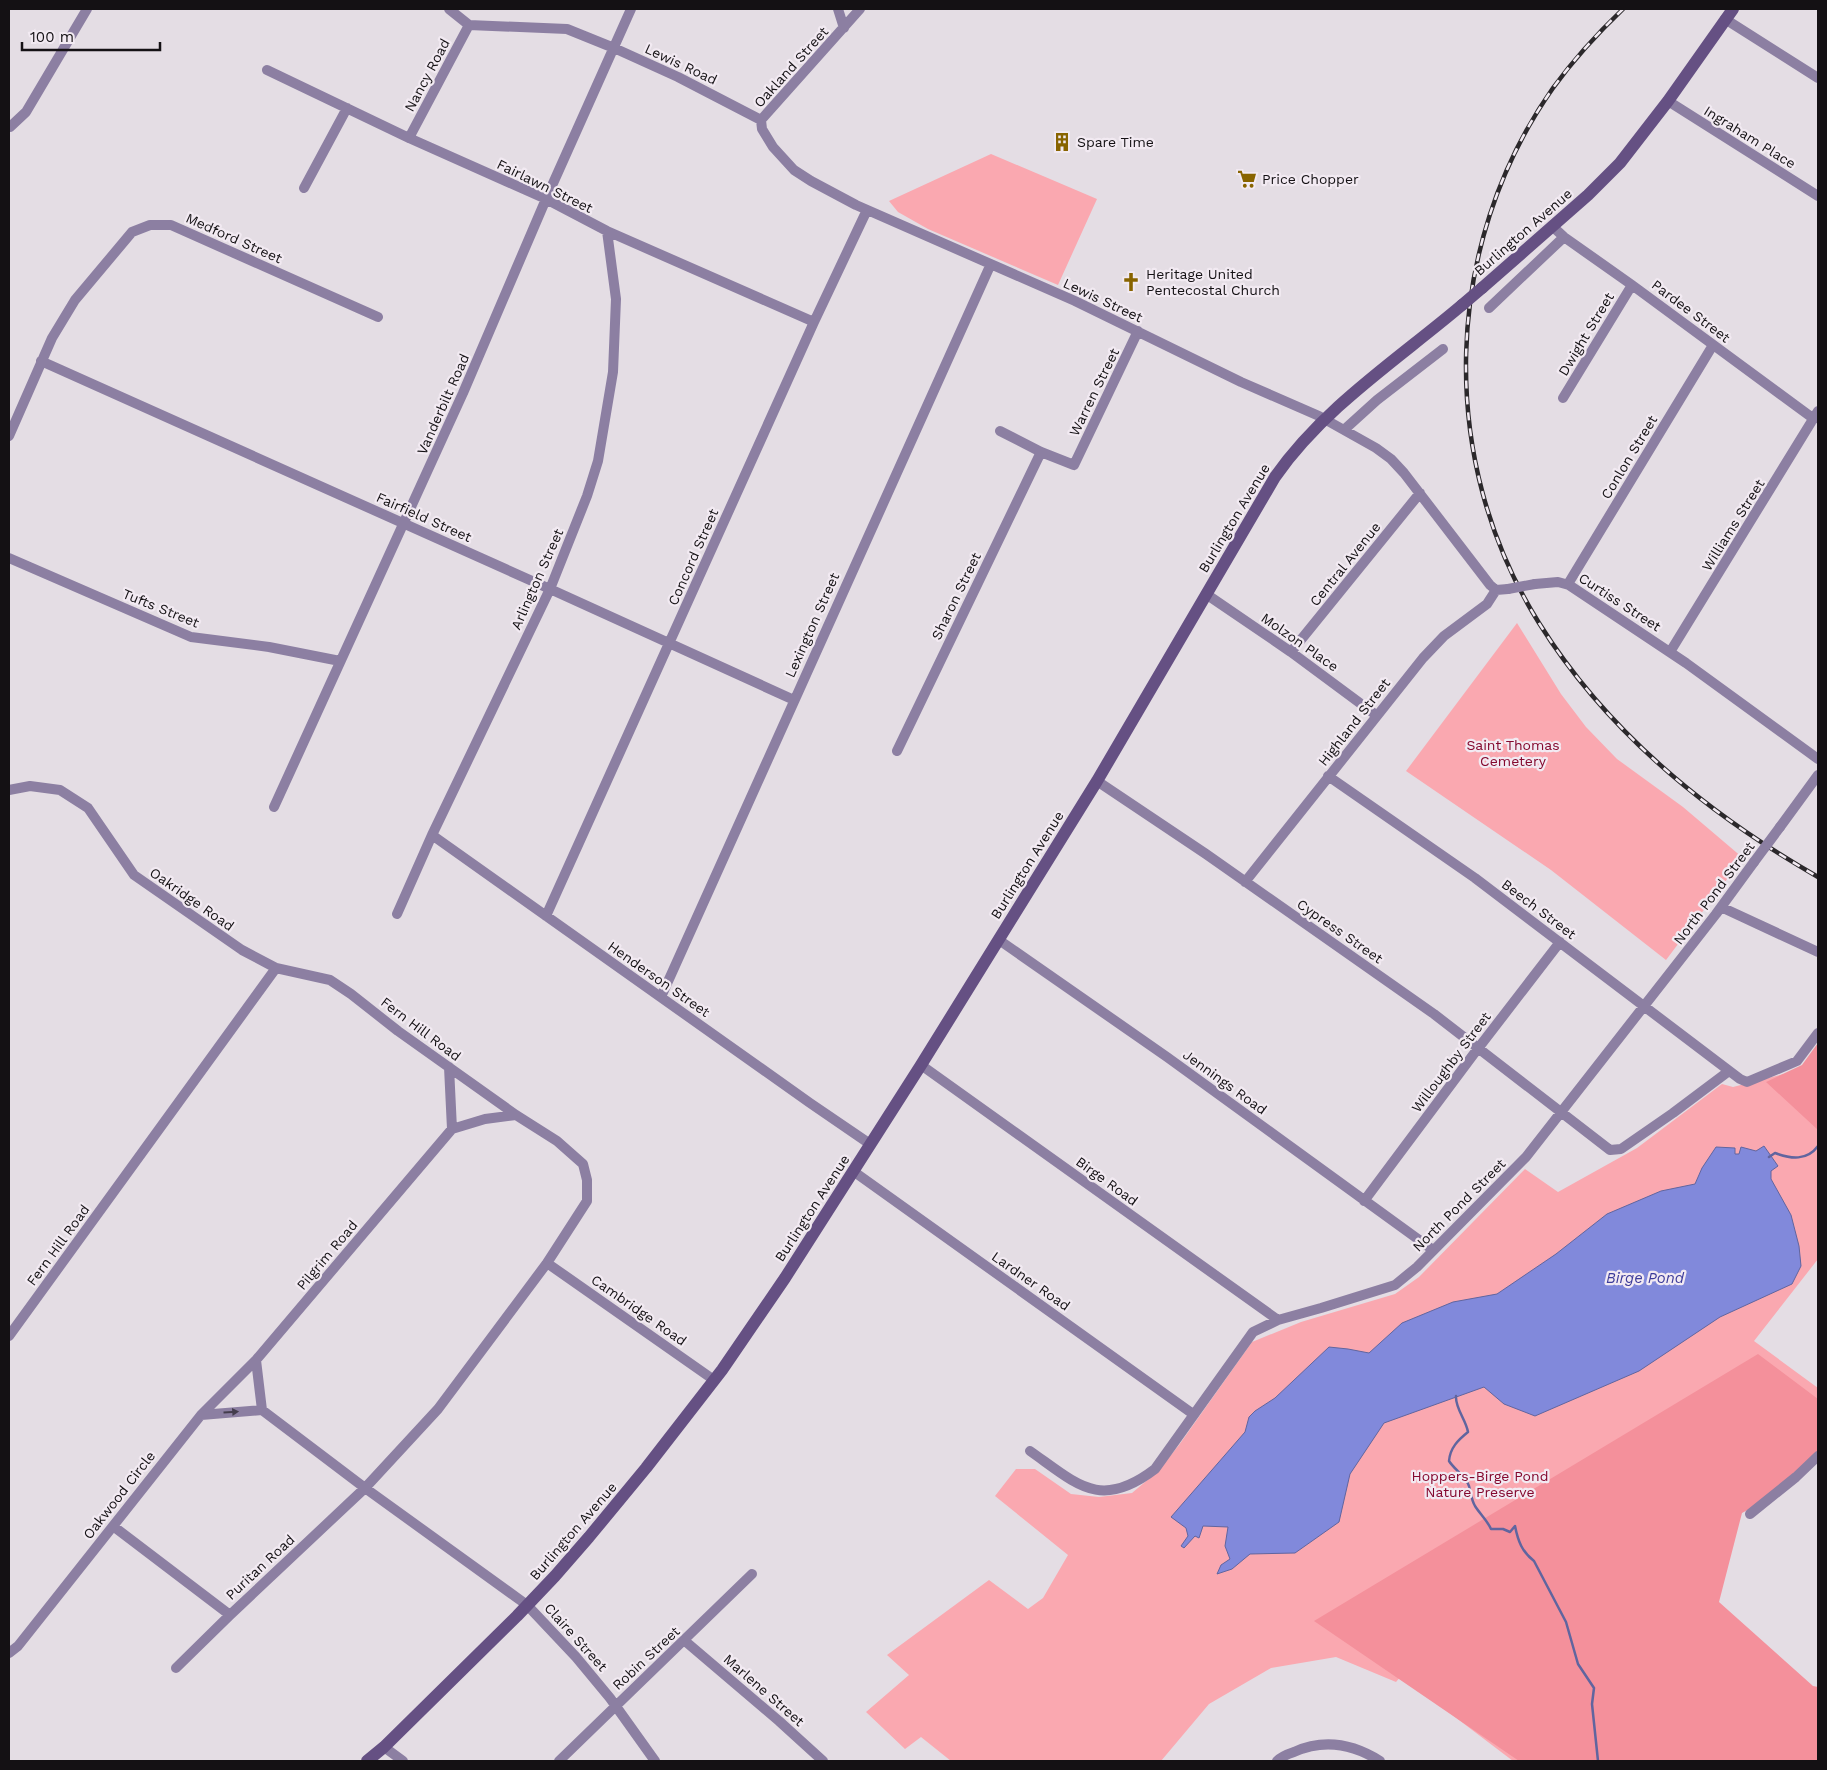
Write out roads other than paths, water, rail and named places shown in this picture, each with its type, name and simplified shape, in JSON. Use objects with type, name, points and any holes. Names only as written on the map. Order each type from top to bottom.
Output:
[{"type":"main road","name":"Burlington Avenue","points":[[367,1761],[384,1747],[528,1606],[589,1537],[714,1380],[785,1278],[999,940],[1097,781],[1275,477],[1308,435],[1325,419],[1482,288],[1620,163],[1668,101],[1729,14]]},
{"type":"street","points":[[10,127],[26,112],[87,9]]},
{"type":"street","points":[[449,9],[469,25]]},
{"type":"street","name":"Vanderbilt Road","points":[[274,807],[463,393],[630,9]]},
{"type":"street","points":[[838,9],[844,28]]},
{"type":"street","name":"Oakland Street","points":[[762,120],[860,9]]},
{"type":"street","points":[[1729,14],[1818,78]]},
{"type":"street","name":"Lewis Road","points":[[469,25],[567,29],[678,77],[762,120]]},
{"type":"street","name":"Nancy Road","points":[[408,138],[469,25]]},
{"type":"street","name":"Fairlawn Street","points":[[267,70],[408,138],[546,199],[607,231],[814,322]]},
{"type":"street","name":"Ingraham Place","points":[[1668,101],[1818,196]]},
{"type":"street","points":[[304,188],[347,108]]},
{"type":"street","points":[[762,120],[762,128],[773,147],[794,170],[810,181],[867,210]]},
{"type":"street","name":"Lewis Street","points":[[867,210],[1075,302],[1241,382],[1325,419]]},
{"type":"street","name":"Concord Street","points":[[546,916],[814,322],[867,210]]},
{"type":"street","name":"Medford Street","points":[[9,436],[52,338],[75,300],[132,232],[150,225],[171,225],[378,317]]},
{"type":"street","name":"Pardee Street","points":[[1552,226],[1564,237],[1713,345],[1816,415]]},
{"type":"street","name":"Arlington Street","points":[[396,914],[550,588],[587,496],[598,461],[613,372],[616,299],[607,231]]},
{"type":"street","points":[[1490,308],[1564,237]]},
{"type":"street","name":"Lexington Street","points":[[661,997],[990,266]]},
{"type":"street","name":"Dwight Street","points":[[1563,398],[1632,285]]},
{"type":"street","name":"Warren Street","points":[[1041,452],[1074,465],[1138,331]]},
{"type":"street","name":"Conlon Street","points":[[1568,584],[1713,345]]},
{"type":"street","points":[[1345,429],[1377,400],[1443,350]]},
{"type":"street","name":"Fairfield Street","points":[[41,361],[550,588],[794,700]]},
{"type":"street","name":"Williams Street","points":[[1670,652],[1816,415]]},
{"type":"street","points":[[1325,419],[1345,429],[1391,459],[1420,493],[1490,585],[1496,590]]},
{"type":"street","points":[[1000,431],[1041,452]]},
{"type":"street","name":"Sharon Street","points":[[897,751],[1041,452]]},
{"type":"street","name":"Central Avenue","points":[[1292,652],[1420,493]]},
{"type":"street","name":"Tufts Street","points":[[9,558],[191,637],[268,647],[340,661]]},
{"type":"street","name":"Curtiss Street","points":[[1496,590],[1552,582],[1568,584],[1670,652],[1818,759]]},
{"type":"street","name":"Highland Street","points":[[1245,882],[1376,715],[1432,648],[1487,604],[1496,590]]},
{"type":"street","name":"Molzon Place","points":[[1206,594],[1292,652],[1376,715]]},
{"type":"street","name":"North Pond Street","points":[[1030,1451],[1071,1480],[1090,1490],[1116,1490],[1137,1482],[1154,1469],[1254,1332],[1278,1320],[1395,1285],[1417,1267],[1526,1157],[1721,907],[1818,775]]},
{"type":"street","name":"Beech Street","points":[[1328,776],[1475,878],[1740,1079],[1747,1082],[1797,1061],[1818,1034]]},
{"type":"street","name":"Cypress Street","points":[[1097,781],[1434,1014],[1610,1150],[1621,1149],[1673,1113],[1729,1070]]},
{"type":"street","name":"Oakridge Road","points":[[9,790],[30,786],[60,790],[88,808],[134,875],[242,950],[276,968]]},
{"type":"street","name":"Henderson Street","points":[[432,835],[870,1144]]},
{"type":"street","points":[[1721,907],[1818,952]]},
{"type":"street","name":"Jennings Road","points":[[999,940],[1167,1057],[1433,1250]]},
{"type":"street","name":"Willoughby Street","points":[[1364,1201],[1560,942]]},
{"type":"street","name":"Fern Hill Road","points":[[9,1336],[276,968],[330,980],[516,1115],[557,1141],[583,1164],[587,1180],[587,1201],[547,1264],[438,1409],[365,1488]]},
{"type":"street","name":"Birge Road","points":[[921,1065],[1278,1320]]},
{"type":"street","points":[[449,1067],[452,1129],[485,1119],[516,1115]]},
{"type":"street","name":"Pilgrim Road","points":[[256,1360],[452,1129]]},
{"type":"street","name":"Lardner Road","points":[[853,1171],[1193,1414]]},
{"type":"street","name":"Cambridge Road","points":[[547,1264],[714,1380]]},
{"type":"street","points":[[256,1360],[262,1410]]},
{"type":"street","name":"Oakwood Circle","points":[[9,1653],[18,1646],[201,1415],[256,1360]]},
{"type":"street","points":[[201,1415],[262,1410],[365,1488],[528,1606]]},
{"type":"street","points":[[1750,1514],[1796,1477],[1818,1456]]},
{"type":"street","name":"Puritan Road","points":[[176,1668],[230,1614],[365,1488]]},
{"type":"street","points":[[112,1526],[230,1614]]},
{"type":"street","name":"Robin Street","points":[[559,1761],[752,1574]]},
{"type":"street","name":"Claire Street","points":[[528,1606],[576,1657],[616,1706],[656,1761]]},
{"type":"street","name":"Marlene Street","points":[[685,1641],[824,1761]]},
{"type":"street","points":[[1277,1761],[1306,1747],[1339,1744],[1364,1751],[1380,1761]]},
{"type":"street","points":[[384,1747],[403,1761]]},
{"type":"water","name":"Birge Pond","points":[[1764,1146],[1778,1166],[1771,1171],[1771,1179],[1791,1215],[1799,1246],[1801,1266],[1792,1284],[1720,1317],[1639,1371],[1535,1416],[1504,1404],[1484,1387],[1384,1423],[1350,1474],[1339,1522],[1295,1553],[1250,1554],[1232,1569],[1217,1574],[1221,1565],[1230,1559],[1225,1546],[1228,1527],[1203,1526],[1199,1538],[1195,1536],[1184,1548],[1181,1546],[1188,1536],[1186,1528],[1171,1517],[1245,1432],[1249,1417],[1275,1398],[1329,1347],[1369,1353],[1402,1323],[1453,1302],[1497,1294],[1556,1254],[1607,1214],[1661,1191],[1695,1184],[1702,1168],[1716,1147],[1735,1148],[1735,1154],[1739,1154],[1741,1147],[1756,1151]]},
{"type":"waterway","points":[[1769,1157],[1775,1153],[1787,1157],[1804,1156],[1814,1151],[1818,1146]]},
{"type":"waterway","points":[[1456,1396],[1457,1405],[1468,1432],[1455,1445],[1449,1461],[1463,1476],[1469,1486],[1477,1509],[1491,1529],[1503,1529],[1510,1532],[1515,1526],[1521,1546],[1534,1561],[1566,1622],[1578,1664],[1594,1688],[1592,1704],[1598,1761]]},
{"type":"railway","points":[[1623,9],[1586,47],[1553,88],[1516,150],[1490,215],[1473,284],[1466,354],[1469,424],[1483,493],[1506,560],[1539,623],[1566,663],[1596,700],[1628,735],[1699,798],[1777,852],[1818,877]]},
{"type":"place","name":"Spare Time","points":[[1062,142]]},
{"type":"place","name":"Price Chopper","points":[[1247,179]]},
{"type":"place","name":"Heritage United Pentecostal Church","points":[[1131,282]]},
{"type":"park label","name":"Saint Thomas Cemetery","points":[[1513,754]]},
{"type":"park label","name":"Hoppers-Birge Pond Nature Preserve","points":[[1480,1484]]}]
